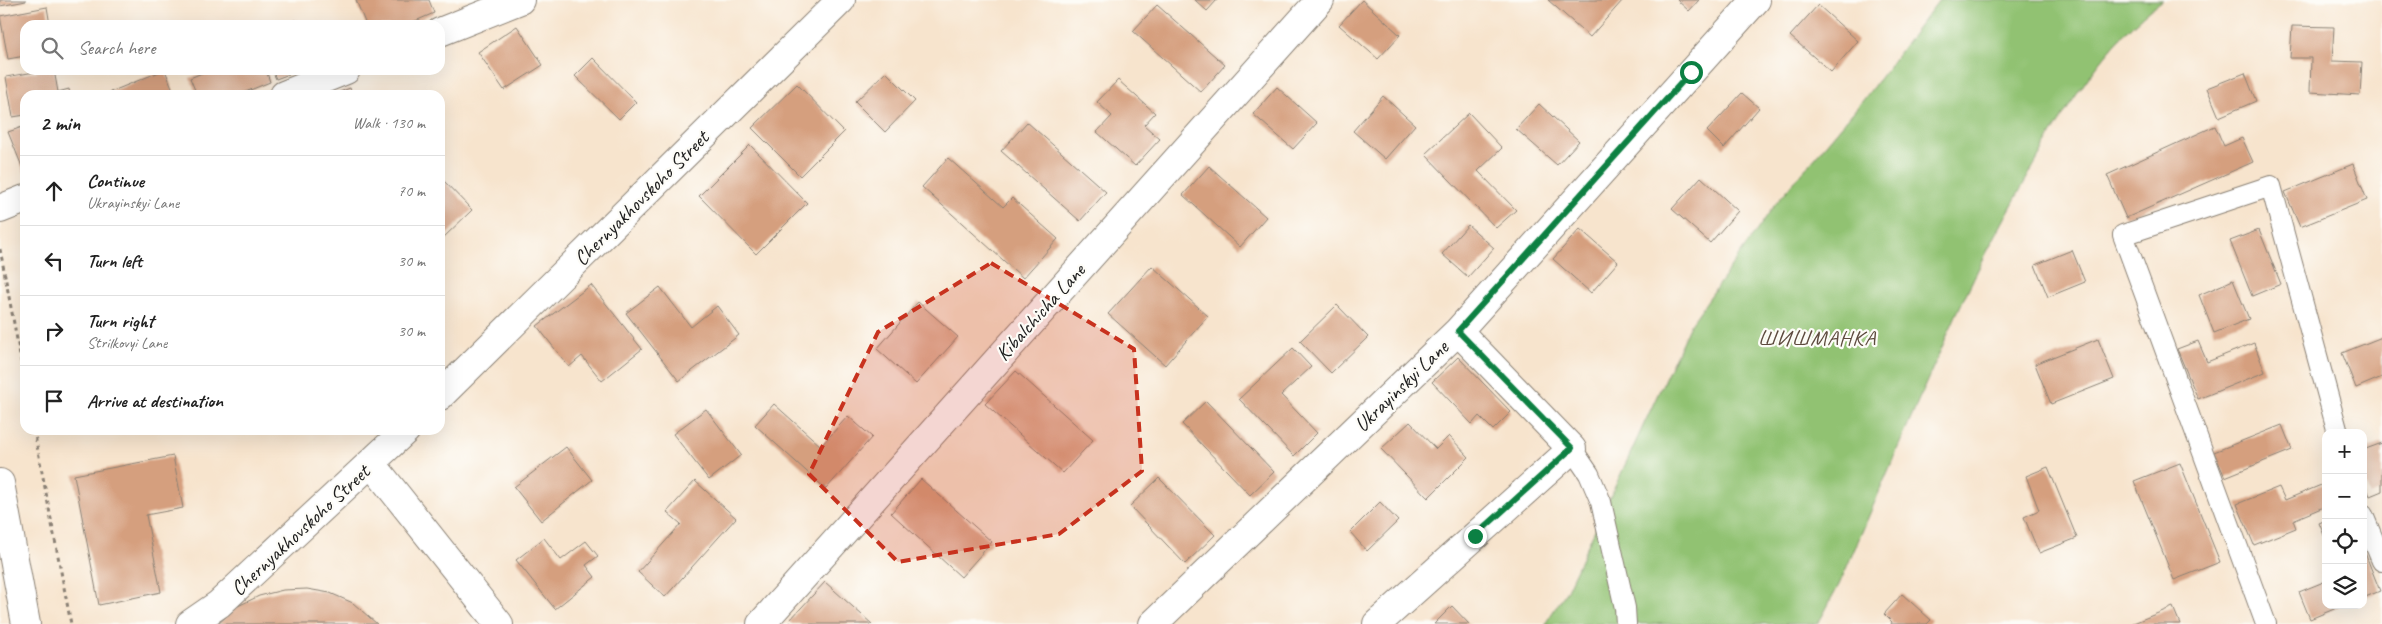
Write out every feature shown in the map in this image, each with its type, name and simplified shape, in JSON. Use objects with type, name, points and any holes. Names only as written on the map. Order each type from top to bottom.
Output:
[{"type":"street","points":[[445,30],[520,0]]},
{"type":"street","name":"Chernyakhovskoho Street","points":[[445,391],[841,0]]},
{"type":"street","name":"Kibalchicha Lane","points":[[761,624],[1320,0]]},
{"type":"street","name":"Ukrayinskyi Lane","points":[[1153,624],[1458,331],[1756,0]]},
{"type":"street","points":[[296,90],[334,75]]},
{"type":"street","points":[[0,209],[20,201]]},
{"type":"street","points":[[1378,624],[1572,448],[1458,331]]},
{"type":"street","name":"Chernyakhovskoho Street","points":[[190,624],[219,604],[372,464],[401,435]]},
{"type":"street","points":[[372,464],[499,624]]},
{"type":"street","points":[[0,484],[6,545],[26,624]]},
{"type":"lane","points":[[2266,624],[2123,235],[2271,186],[2337,429]]},
{"type":"lane","points":[[1572,448],[1589,474],[1601,502],[1625,608],[1626,624]]},
{"type":"lane","points":[[2365,519],[2382,561]]},
{"type":"path","points":[[0,249],[20,355]]},
{"type":"path","points":[[35,435],[71,624]]},
{"type":"highlighted area","points":[[991,263],[1134,349],[1142,471],[1059,534],[898,562],[809,474],[878,332]]},
{"type":"green space","points":[[1939,0],[2163,0],[2142,16],[2105,55],[2073,100],[2020,190],[1956,316],[1839,585],[1818,624],[1545,624],[1566,592],[1690,325],[1774,206],[1864,99]]},
{"type":"building","points":[[0,0],[26,0],[26,1],[0,6]]},
{"type":"building","points":[[356,0],[429,0],[434,13],[418,20],[364,20]]},
{"type":"building","points":[[1195,0],[1217,0],[1207,11]]},
{"type":"building","points":[[1362,0],[1400,35],[1378,59],[1339,25]]},
{"type":"building","points":[[1548,0],[1623,0],[1590,37]]},
{"type":"building","points":[[1677,0],[1699,0],[1689,11]]},
{"type":"building","points":[[1157,5],[1225,65],[1201,92],[1133,31]]},
{"type":"building","points":[[1818,5],[1858,41],[1831,72],[1790,36]]},
{"type":"building","points":[[47,7],[49,20],[20,20],[20,57],[8,59],[0,16]]},
{"type":"building","points":[[517,26],[543,65],[504,90],[478,52]]},
{"type":"building","points":[[2292,26],[2334,27],[2332,61],[2362,62],[2360,95],[2310,92],[2311,58],[2290,58]]},
{"type":"building","points":[[593,58],[636,102],[619,119],[575,76]]},
{"type":"building","points":[[886,72],[915,101],[885,132],[855,102]]},
{"type":"building","points":[[2245,73],[2256,101],[2219,117],[2207,88]]},
{"type":"building","points":[[20,75],[55,75],[58,90],[20,90],[20,116],[13,117],[6,77]]},
{"type":"building","points":[[152,75],[167,75],[173,90],[115,90]]},
{"type":"building","points":[[197,75],[268,75],[270,82],[250,90],[195,90],[190,78]]},
{"type":"building","points":[[274,75],[287,75],[276,79]]},
{"type":"building","points":[[1118,80],[1155,113],[1144,125],[1160,139],[1135,166],[1097,132],[1112,116],[1097,102]]},
{"type":"building","points":[[797,84],[844,132],[800,176],[752,128]]},
{"type":"building","points":[[1277,87],[1317,123],[1293,149],[1253,114]]},
{"type":"building","points":[[1742,93],[1759,108],[1724,148],[1707,131]]},
{"type":"building","points":[[1383,96],[1415,125],[1385,159],[1353,131]]},
{"type":"building","points":[[1539,104],[1579,141],[1557,165],[1516,129]]},
{"type":"building","points":[[1469,113],[1502,148],[1478,171],[1516,210],[1496,228],[1425,154]]},
{"type":"building","points":[[1027,122],[1106,192],[1080,221],[1001,151]]},
{"type":"building","points":[[2215,126],[2224,146],[2242,138],[2253,162],[2126,218],[2107,175]]},
{"type":"building","points":[[20,128],[20,162],[8,132]]},
{"type":"building","points":[[750,145],[807,203],[756,254],[699,196]]},
{"type":"building","points":[[948,158],[1003,207],[1012,198],[1058,239],[1023,278],[922,187]]},
{"type":"building","points":[[2353,164],[2367,200],[2300,227],[2285,192]]},
{"type":"building","points":[[1209,166],[1266,217],[1240,247],[1183,195]]},
{"type":"building","points":[[1701,177],[1738,211],[1710,243],[1672,209]]},
{"type":"building","points":[[445,182],[472,210],[445,236]]},
{"type":"building","points":[[1468,225],[1494,248],[1468,277],[1442,254]]},
{"type":"building","points":[[1580,229],[1618,262],[1591,293],[1553,259]]},
{"type":"building","points":[[2259,230],[2281,284],[2252,296],[2230,241]]},
{"type":"building","points":[[2072,250],[2085,282],[2048,297],[2035,265]]},
{"type":"building","points":[[1152,266],[1208,316],[1165,365],[1108,314]]},
{"type":"building","points":[[2233,280],[2249,319],[2214,333],[2199,295]]},
{"type":"building","points":[[591,285],[642,349],[602,381],[582,356],[569,367],[537,326]]},
{"type":"building","points":[[660,287],[691,327],[717,306],[739,335],[679,381],[626,313]]},
{"type":"building","points":[[918,302],[958,337],[916,384],[877,349]]},
{"type":"building","points":[[1337,305],[1368,337],[1331,373],[1300,341]]},
{"type":"building","points":[[2382,337],[2382,377],[2356,388],[2342,353]]},
{"type":"building","points":[[2098,339],[2114,379],[2051,404],[2035,364]]},
{"type":"building","points":[[2198,341],[2207,362],[2254,343],[2265,372],[2198,399],[2177,349]]},
{"type":"building","points":[[1293,348],[1311,367],[1281,395],[1317,433],[1294,456],[1239,399]]},
{"type":"building","points":[[1458,357],[1511,412],[1493,430],[1479,416],[1472,424],[1432,382]]},
{"type":"building","points":[[1016,371],[1093,440],[1063,473],[985,404]]},
{"type":"building","points":[[1206,401],[1274,472],[1250,495],[1182,424]]},
{"type":"building","points":[[774,404],[821,446],[848,416],[872,437],[826,489],[755,425]]},
{"type":"building","points":[[706,409],[741,455],[709,480],[673,434]]},
{"type":"building","points":[[1410,422],[1436,449],[1449,436],[1469,457],[1428,498],[1381,449]]},
{"type":"building","points":[[2282,425],[2292,450],[2225,477],[2214,452]]},
{"type":"building","points":[[2382,443],[2382,491],[2370,496],[2367,489],[2367,449]]},
{"type":"building","points":[[566,447],[592,480],[541,521],[514,487]]},
{"type":"building","points":[[173,456],[183,508],[146,515],[161,592],[99,605],[74,475]]},
{"type":"building","points":[[2180,463],[2220,562],[2174,580],[2134,481]]},
{"type":"building","points":[[2048,467],[2077,538],[2039,553],[2024,517],[2039,510],[2026,476]]},
{"type":"building","points":[[1159,478],[1215,535],[1185,564],[1130,506]]},
{"type":"building","points":[[921,479],[992,542],[961,577],[891,513]]},
{"type":"building","points":[[695,481],[736,518],[665,597],[638,572],[681,524],[667,512]]},
{"type":"building","points":[[2322,485],[2322,508],[2293,520],[2296,528],[2254,545],[2237,504],[2279,487],[2285,500]]},
{"type":"building","points":[[1380,502],[1398,521],[1367,551],[1350,532]]},
{"type":"building","points":[[544,538],[561,560],[586,541],[598,556],[586,565],[595,577],[555,609],[516,560]]},
{"type":"building","points":[[2367,558],[2380,591],[2367,596]]},
{"type":"building","points":[[825,582],[872,624],[792,624],[789,621]]},
{"type":"building","points":[[2322,583],[2322,609],[2334,609],[2310,619],[2299,592]]},
{"type":"building","points":[[307,589],[330,593],[353,603],[377,624],[218,624],[238,606],[259,596],[283,590]]},
{"type":"building","points":[[1902,594],[1931,620],[1927,624],[1891,624],[1892,622],[1884,614]]},
{"type":"building","points":[[1452,606],[1469,624],[1434,624]]},
{"type":"building","points":[[2173,607],[2180,624],[2131,624]]},
{"type":"district","name":"ШИШМАНКА","points":[[1817,337]]},
{"type":"route","points":[[1475,536],[1572,448],[1458,331],[1691,72]]}]
